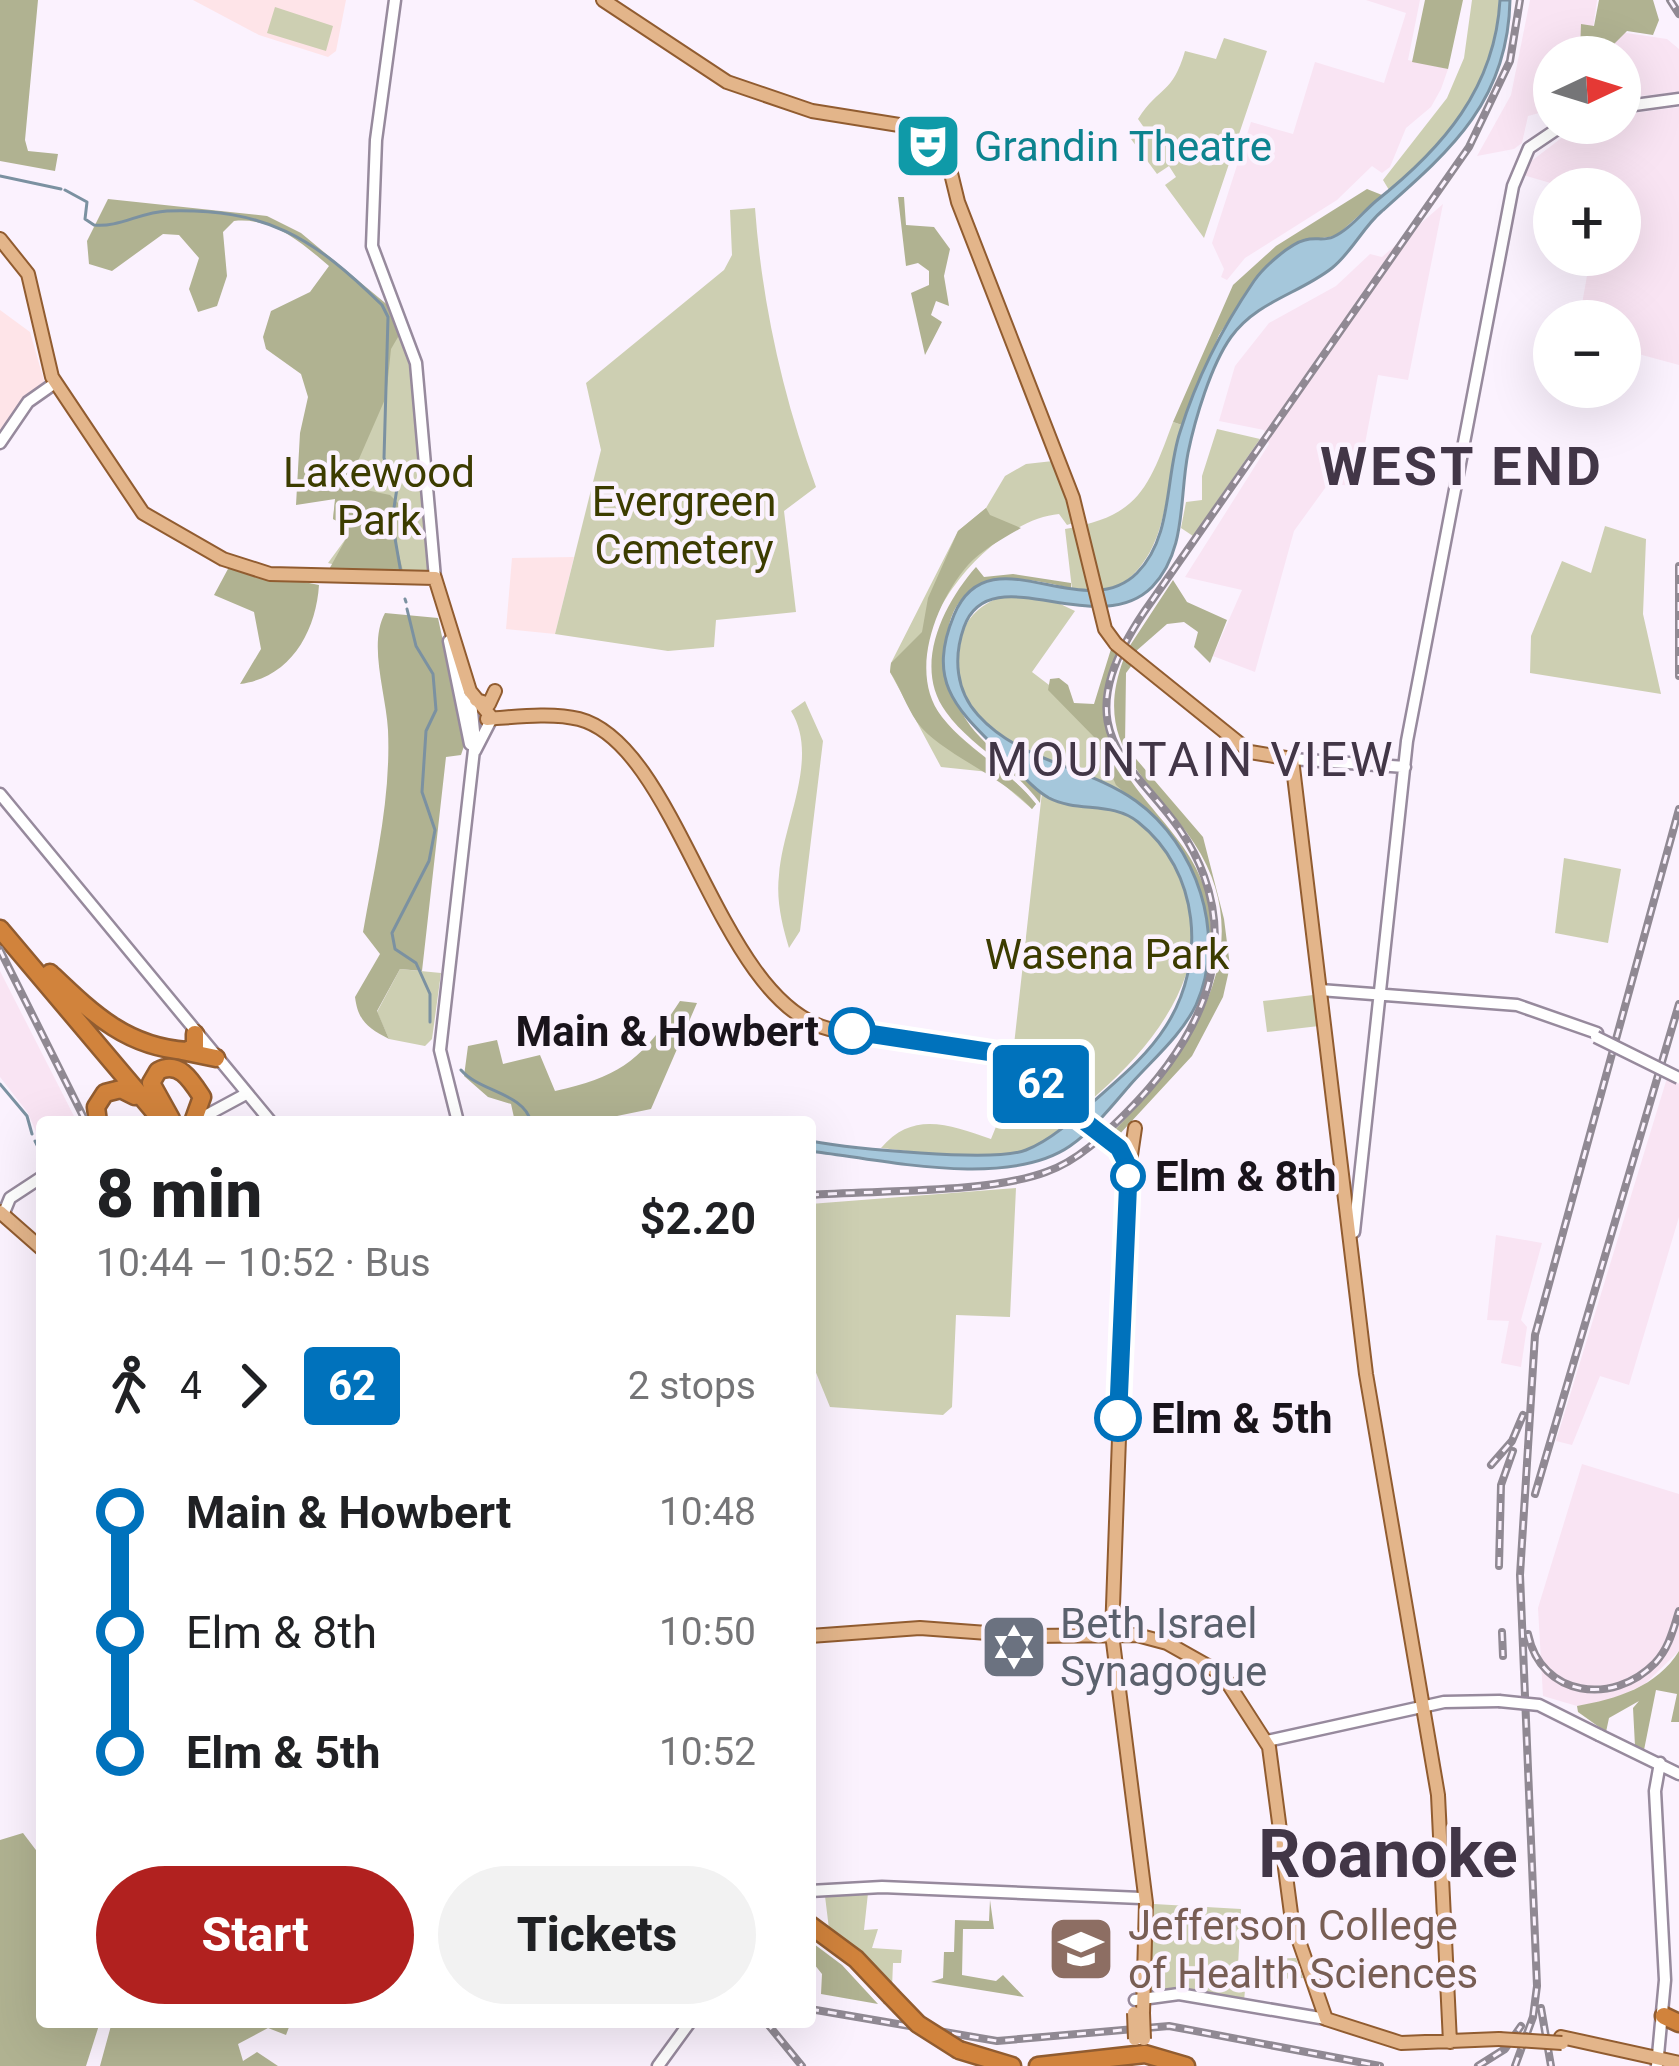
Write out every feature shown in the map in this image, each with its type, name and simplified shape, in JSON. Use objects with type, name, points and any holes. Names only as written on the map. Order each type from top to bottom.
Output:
[{"type":"highway","points":[[0,918],[164,1116]]},
{"type":"highway","points":[[0,929],[164,1116]]},
{"type":"highway","points":[[48,972],[110,1028],[216,1058]]},
{"type":"highway","points":[[181,1051],[193,1048],[195,1034]]},
{"type":"highway","points":[[164,1116],[152,1080],[161,1068],[174,1067],[202,1097],[196,1116]]},
{"type":"highway","points":[[98,1116],[98,1102],[112,1089],[130,1092],[164,1116]]},
{"type":"highway","points":[[816,1934],[949,2049],[979,2066]]},
{"type":"highway","points":[[949,2049],[1012,2066]]},
{"type":"highway","points":[[1038,2066],[1140,2055],[1186,2066]]},
{"type":"main road","points":[[395,0],[376,140],[372,246],[416,363],[436,578],[473,753]]},
{"type":"main road","points":[[603,0],[727,82],[816,112],[949,133],[948,161],[958,202],[1078,515],[1109,634],[1250,752],[1398,766]]},
{"type":"main road","points":[[1641,104],[1679,99]]},
{"type":"main road","points":[[1450,2040],[1438,1795],[1351,1259],[1351,1225],[1379,996],[1398,766],[1408,737],[1513,186],[1523,155],[1535,144]]},
{"type":"main road","points":[[0,239],[28,274],[41,348],[55,382],[130,502],[210,553],[285,576],[436,578]]},
{"type":"main road","points":[[0,442],[28,402],[55,382]]},
{"type":"main road","points":[[448,634],[472,700],[473,753],[440,1050],[456,1116]]},
{"type":"main road","points":[[448,634],[472,700],[492,718],[573,718],[606,734],[646,780],[693,869],[763,977],[810,1021],[829,1028],[957,1044]]},
{"type":"main road","points":[[472,700],[487,705],[495,691]]},
{"type":"main road","points":[[473,753],[492,718]]},
{"type":"main road","points":[[1292,759],[1351,1225]]},
{"type":"main road","points":[[0,794],[195,1034],[268,1116]]},
{"type":"main road","points":[[1320,990],[1526,1013],[1596,1035],[1679,1076]]},
{"type":"main road","points":[[205,1116],[246,1094]]},
{"type":"main road","points":[[220,1116],[242,1103],[246,1094]]},
{"type":"main road","points":[[1135,1128],[1128,1186],[1112,1638],[1141,1898],[1140,2055]]},
{"type":"main road","points":[[1119,1148],[1128,1186]]},
{"type":"main road","points":[[36,1185],[2,1213],[36,1244]]},
{"type":"main road","points":[[816,1636],[920,1628],[1112,1638],[1167,1643],[1217,1670],[1267,1742],[1288,1901],[1300,1954],[1326,2019]]},
{"type":"main road","points":[[1267,1742],[1421,1707],[1499,1701],[1539,1705],[1679,1778]]},
{"type":"main road","points":[[1659,2063],[1670,1977],[1660,1768]]},
{"type":"main road","points":[[816,1891],[882,1887],[1141,1898]]},
{"type":"main road","points":[[1140,2004],[1173,1994],[1326,2019],[1400,2043],[1494,2036],[1562,2040],[1659,2063],[1679,2063]]},
{"type":"main road","points":[[1335,2042],[1349,2026]]},
{"type":"main road","points":[[658,2066],[686,2028]]},
{"type":"shaded area","points":[[193,0],[346,0],[336,51],[328,57],[259,35]]},
{"type":"shaded area","points":[[1366,0],[1420,0],[1408,60],[1448,69],[1441,89],[1431,107],[1406,128],[1390,167],[1382,173],[1372,166],[1337,200],[1245,258],[1227,280],[1221,277],[1224,269],[1212,243],[1251,122],[1293,134],[1315,62],[1384,83],[1406,13]]},
{"type":"shaded area","points":[[1530,0],[1597,0],[1593,28],[1667,39],[1679,49],[1679,92],[1641,96],[1641,36],[1533,36],[1533,115],[1528,116],[1522,143],[1477,156],[1511,95]]},
{"type":"shaded area","points":[[1679,107],[1679,365],[1641,355],[1641,300],[1583,300],[1587,276],[1641,276],[1641,168],[1533,168],[1533,178],[1516,173],[1554,144],[1641,144],[1641,112]]},
{"type":"shaded area","points":[[1443,204],[1408,380],[1378,375],[1357,486],[1328,484],[1294,531],[1255,672],[1213,656],[1242,590],[1185,577],[1269,444],[1264,430],[1219,421],[1235,366],[1269,323],[1336,286],[1370,254],[1382,257]]},
{"type":"shaded area","points":[[0,310],[30,332],[45,384],[27,394],[0,435]]},
{"type":"shaded area","points":[[574,557],[555,634],[506,629],[512,558]]},
{"type":"shaded area","points":[[0,971],[74,1116],[36,1116],[36,1132],[28,1113],[0,1077]]},
{"type":"shaded area","points":[[1667,1078],[1679,1084],[1679,1217],[1629,1385],[1600,1376],[1572,1445],[1556,1441]]},
{"type":"shaded area","points":[[1496,1235],[1542,1243],[1521,1320],[1527,1327],[1521,1367],[1501,1363],[1509,1321],[1487,1320]]},
{"type":"shaded area","points":[[1582,1464],[1679,1494],[1679,1651],[1645,1684],[1611,1700],[1577,1706],[1543,1696],[1538,1608]]},
{"type":"green space","points":[[0,0],[38,0],[25,140],[28,151],[58,154],[55,171],[0,161]]},
{"type":"green space","points":[[1425,0],[1463,0],[1448,69],[1412,62]]},
{"type":"green space","points":[[1472,0],[1499,0],[1496,29],[1479,83],[1450,130],[1389,190],[1383,180],[1447,98],[1464,58]]},
{"type":"green space","points":[[1599,0],[1653,0],[1659,20],[1653,35],[1627,31],[1622,36],[1581,36],[1581,24],[1594,26]]},
{"type":"green space","points":[[275,7],[333,26],[326,51],[267,33]]},
{"type":"green space","points":[[1224,38],[1267,51],[1204,238],[1165,185],[1176,177],[1169,166],[1157,174],[1131,139],[1145,129],[1138,119],[1170,83],[1185,51],[1216,59]]},
{"type":"green space","points":[[1367,189],[1382,195],[1336,236],[1301,241],[1258,275],[1219,335],[1182,425],[1173,422],[1233,285],[1276,246]]},
{"type":"green space","points":[[898,197],[904,197],[906,225],[934,227],[950,249],[944,276],[949,306],[936,301],[931,315],[942,322],[925,355],[911,293],[929,285],[929,271],[918,263],[906,266]]},
{"type":"green space","points":[[108,199],[267,216],[301,233],[390,307],[401,332],[391,349],[386,397],[355,468],[366,490],[390,495],[398,503],[397,547],[404,575],[327,573],[347,537],[343,524],[333,519],[335,499],[296,505],[300,433],[308,397],[301,374],[266,349],[263,337],[271,311],[310,292],[329,266],[274,227],[234,221],[223,232],[227,276],[217,306],[198,312],[189,289],[199,258],[179,235],[163,234],[112,271],[89,264],[87,241]]},
{"type":"green space","name":"Evergreen Cemetery","points":[[755,208],[776,350],[816,487],[784,511],[796,612],[716,620],[714,647],[668,651],[555,634],[601,450],[586,383],[724,270],[732,255],[730,210]]},
{"type":"green space","name":"Lakewood Park","points":[[390,307],[410,354],[432,573],[376,576],[328,563],[347,537],[343,524],[333,519],[347,400]]},
{"type":"green space","points":[[1173,422],[1182,425],[1167,498],[1143,563],[1104,594],[1072,589],[1065,529],[1110,516],[1137,496]]},
{"type":"green space","points":[[1217,429],[1260,439],[1193,536],[1181,528],[1186,502],[1202,500],[1202,476]]},
{"type":"green space","points":[[1053,461],[1073,523],[1067,525],[1059,514],[1032,521],[979,557],[938,612],[923,672],[939,714],[1024,791],[1036,804],[1032,809],[989,772],[941,767],[890,672],[958,531],[986,508],[1005,476],[1026,464]]},
{"type":"green space","points":[[986,508],[990,515],[1021,528],[980,554],[956,581],[936,618],[927,680],[942,717],[1026,792],[1036,804],[1032,809],[927,733],[890,672],[891,663],[922,632],[928,598],[958,531]]},
{"type":"green space","points":[[1605,526],[1646,539],[1643,614],[1661,694],[1530,673],[1531,636],[1562,561],[1591,573]]},
{"type":"green space","points":[[229,567],[319,585],[312,619],[297,650],[273,673],[240,684],[261,649],[254,612],[214,595]]},
{"type":"green space","points":[[976,567],[984,577],[1013,574],[1071,583],[1071,588],[1001,580],[979,586],[964,597],[948,629],[948,668],[959,706],[982,739],[1041,792],[1040,803],[956,724],[936,694],[932,655],[936,636],[953,598]]},
{"type":"green space","points":[[1173,580],[1187,602],[1227,620],[1210,663],[1194,647],[1198,632],[1184,622],[1167,624],[1135,652],[1129,647]]},
{"type":"green space","points":[[1000,597],[1052,600],[1075,611],[1032,672],[1095,720],[1127,795],[1017,746],[973,708],[961,684],[962,634],[976,612]]},
{"type":"green space","points":[[385,613],[438,618],[465,743],[461,755],[446,757],[422,971],[400,969],[377,1011],[389,1039],[365,1023],[355,997],[380,954],[363,932],[387,782],[388,730],[378,654]]},
{"type":"green space","points":[[1111,649],[1117,653],[1106,700],[1110,739],[1125,771],[1191,859],[1206,894],[1211,936],[1204,971],[1206,913],[1190,865],[1167,830],[1116,785],[1096,739],[1048,690],[1050,679],[1059,678],[1068,685],[1074,703],[1094,704]]},
{"type":"green space","points":[[1124,658],[1132,665],[1126,673],[1125,746],[1203,837],[1224,919],[1230,966],[1223,997],[1192,1056],[1117,1137],[1111,1134],[1166,1072],[1189,1037],[1219,962],[1222,923],[1214,883],[1194,843],[1130,760],[1120,739],[1115,689]]},
{"type":"green space","points":[[805,701],[823,741],[800,931],[789,948],[778,884],[801,770],[799,729],[791,711]]},
{"type":"green space","name":"Wasena Park","points":[[1042,792],[1133,819],[1173,862],[1189,897],[1194,932],[1188,968],[1174,1002],[1128,1065],[1066,1125],[1038,1145],[992,1157],[881,1148],[893,1136],[919,1125],[947,1126],[991,1139],[1002,1112],[1041,1075],[1013,1054]]},
{"type":"green space","points":[[1564,858],[1621,869],[1608,943],[1555,933]]},
{"type":"green space","points":[[400,969],[441,973],[432,1039],[425,1046],[389,1039],[377,1012]]},
{"type":"green space","points":[[1313,995],[1319,1026],[1267,1032],[1263,1001]]},
{"type":"green space","points":[[680,1001],[697,1003],[651,1109],[617,1116],[514,1116],[511,1104],[488,1097],[464,1076],[468,1046],[497,1040],[503,1064],[540,1055],[555,1091],[615,1071],[654,1037]]},
{"type":"green space","points":[[1016,1188],[1010,1317],[956,1315],[952,1407],[943,1415],[830,1407],[816,1373],[816,1204]]},
{"type":"green space","points":[[1679,1651],[1679,1722],[1671,1722],[1677,1694],[1656,1690],[1644,1750],[1635,1746],[1633,1708],[1639,1701],[1609,1718],[1606,1732],[1578,1712],[1577,1706],[1621,1695],[1647,1682]]},
{"type":"green space","points":[[23,1833],[36,1850],[36,2028],[98,2028],[86,2066],[0,2066],[0,1840]]},
{"type":"green space","points":[[868,1893],[864,1930],[878,1929],[872,1948],[902,1950],[901,1963],[893,1963],[892,1988],[829,1929],[825,1896]]},
{"type":"green space","points":[[990,1900],[994,1929],[963,1929],[962,1975],[996,1981],[1003,1975],[1024,1997],[931,1982],[943,1978],[944,1952],[954,1952],[955,1920],[989,1921]]},
{"type":"green space","points":[[1154,1904],[1241,1909],[1238,1966],[1265,1968],[1266,1959],[1296,1958],[1303,1978],[1246,1980],[1244,2001],[1149,1990]]},
{"type":"green space","points":[[816,1946],[842,1965],[878,2004],[821,1994],[822,1974],[816,1966]]},
{"type":"green space","points":[[110,2028],[268,2028],[238,2044],[243,2061],[257,2052],[278,2066],[100,2066]]},
{"type":"water","points":[[1500,0],[1510,0],[1499,67],[1487,95],[1452,144],[1375,217],[1339,262],[1253,315],[1231,337],[1217,362],[1191,439],[1171,557],[1152,587],[1129,602],[1103,606],[997,598],[977,607],[964,627],[959,674],[978,715],[1034,754],[1097,779],[1136,801],[1157,819],[1190,866],[1207,921],[1209,950],[1205,978],[1190,1016],[1094,1126],[1044,1159],[980,1169],[944,1168],[816,1152],[816,1142],[954,1155],[1026,1150],[1062,1128],[1114,1084],[1166,1026],[1188,974],[1192,946],[1185,891],[1174,866],[1159,842],[1128,816],[1060,802],[1030,783],[959,708],[945,677],[946,639],[970,591],[990,581],[1013,579],[1091,591],[1115,587],[1137,573],[1157,542],[1175,450],[1194,392],[1242,299],[1277,257],[1299,242],[1330,238],[1345,230],[1423,160],[1476,88],[1496,32]]},
{"type":"waterway","points":[[0,176],[61,189]]},
{"type":"waterway","points":[[65,190],[87,202],[85,219],[94,225],[167,211],[202,211],[260,221],[310,245],[382,305],[388,317],[384,458],[397,488],[392,521],[401,573]]},
{"type":"waterway","points":[[407,609],[416,646],[433,674],[436,710],[426,731],[422,792],[435,830],[429,861],[392,933],[395,949],[416,963],[430,994],[430,1022]]},
{"type":"waterway","points":[[461,1070],[520,1105],[529,1116]]},
{"type":"waterway","points":[[0,1084],[27,1116],[32,1134]]},
{"type":"railway","points":[[816,1195],[963,1188],[1022,1179],[1058,1167],[1089,1147],[1126,1113],[1188,1034],[1211,975],[1213,910],[1204,876],[1186,840],[1123,758],[1110,731],[1107,700],[1117,661],[1144,612],[1469,147],[1510,61],[1520,0]]},
{"type":"railway","points":[[1670,0],[1679,14]]},
{"type":"railway","points":[[1679,566],[1679,676]]},
{"type":"railway","points":[[1515,2066],[1533,2017],[1537,1986],[1520,1575],[1535,1335],[1679,809]]},
{"type":"railway","points":[[0,950],[83,1116]]},
{"type":"railway","points":[[1535,1494],[1679,1004]]},
{"type":"railway","points":[[1491,1465],[1512,1441],[1523,1415]]},
{"type":"railway","points":[[1499,1566],[1501,1485],[1513,1451]]},
{"type":"railway","points":[[1528,1634],[1547,1671],[1563,1682],[1600,1689],[1638,1677],[1655,1663],[1679,1611]]},
{"type":"railway","points":[[1502,1632],[1503,1656]]},
{"type":"railway","points":[[1541,2008],[1551,2066]]},
{"type":"railway","points":[[816,2010],[997,2041],[1169,2026],[1380,2066]]},
{"type":"railway","points":[[1478,2066],[1505,2049],[1521,2026]]},
{"type":"railway","points":[[771,2028],[802,2066]]},
{"type":"bus line","name":"62","points":[[852,1031],[968,1045],[996,1053],[1025,1070],[1119,1148],[1128,1186],[1118,1418]]},
{"type":"place","name":"Grandin Theatre","points":[[928,146]]},
{"type":"place","name":"Main & Howbert","points":[[852,1031]]},
{"type":"place","name":"Elm & 8th","points":[[1128,1176]]},
{"type":"place","name":"Elm & 5th","points":[[1118,1418]]},
{"type":"place","name":"Beth Israel Synagogue","points":[[1014,1647]]},
{"type":"place","name":"Jefferson College of Health Sciences","points":[[1081,1949]]},
{"type":"district","name":"WEST END","points":[[1462,466]]},
{"type":"district","name":"MOUNTAIN VIEW","points":[[1191,759]]},
{"type":"district","name":"Roanoke","points":[[1388,1854]]}]
